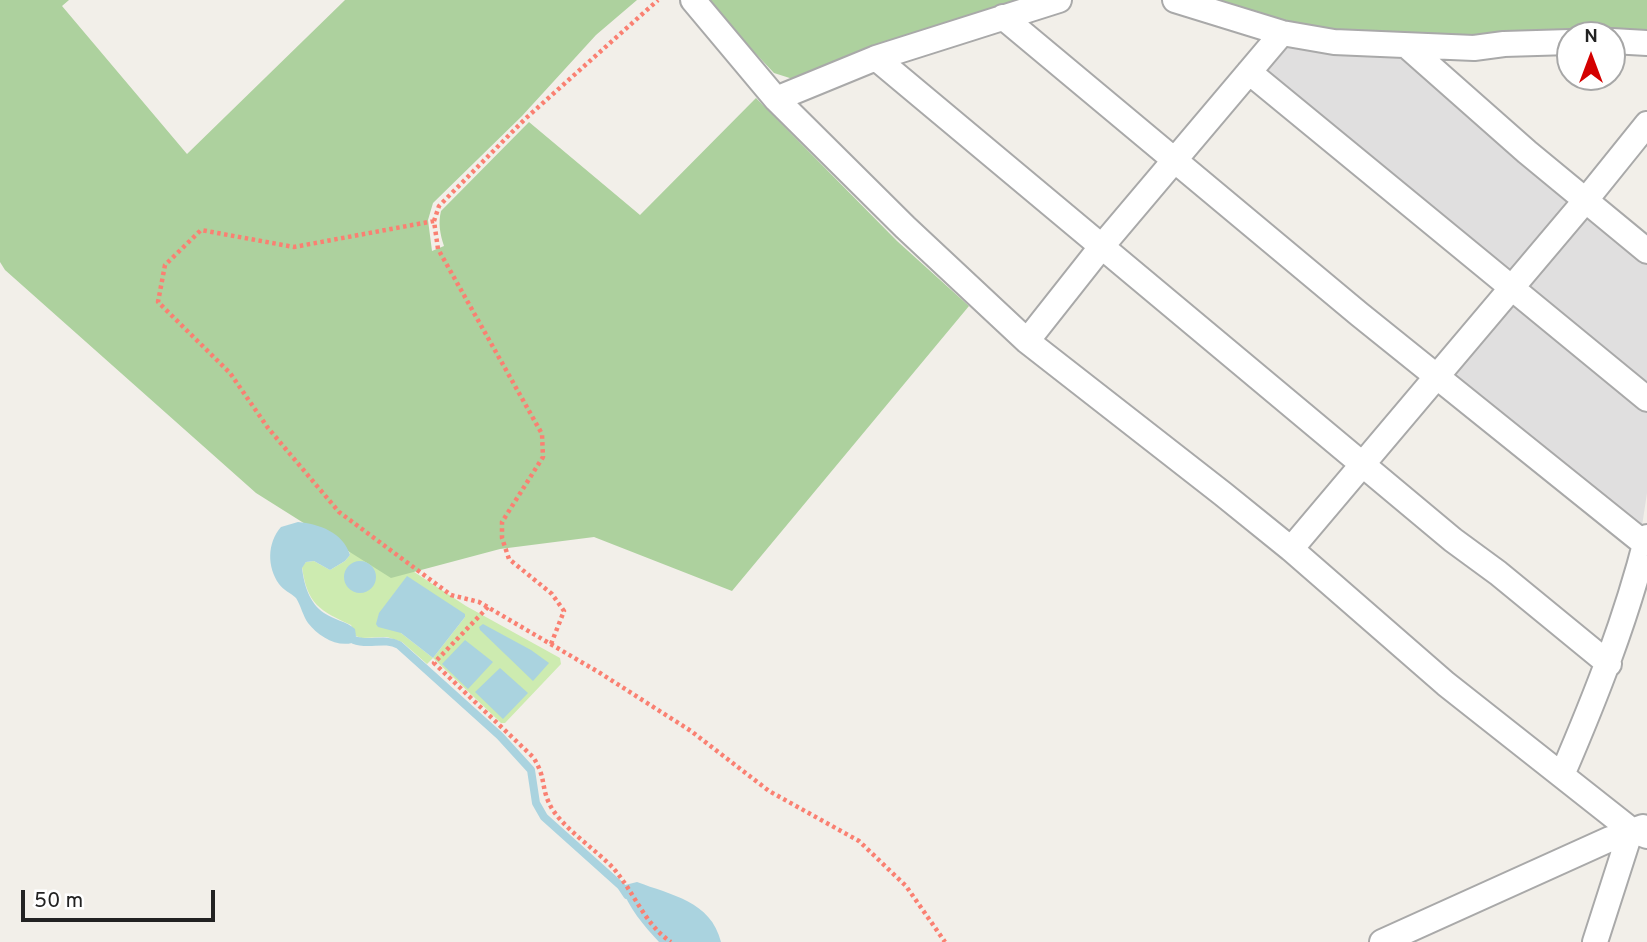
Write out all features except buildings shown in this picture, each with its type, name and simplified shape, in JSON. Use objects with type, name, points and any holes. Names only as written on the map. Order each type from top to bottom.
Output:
[{"type":"street","points":[[693,0],[776,99],[905,227],[1027,341],[1291,549],[1446,684],[1562,775],[1641,831]]},
{"type":"street","points":[[776,99],[876,58],[1059,0]]},
{"type":"street","points":[[1175,0],[1282,33],[1334,42],[1474,48],[1556,42]]},
{"type":"street","points":[[1003,17],[1437,377],[1646,540],[1636,582],[1608,664],[1562,775]]},
{"type":"street","points":[[1027,341],[1102,246],[1282,33]]},
{"type":"street","points":[[1626,42],[1647,43]]},
{"type":"street","points":[[1407,46],[1647,251]]},
{"type":"street","points":[[876,58],[1363,464],[1608,664]]},
{"type":"street","points":[[1249,72],[1647,399]]},
{"type":"street","points":[[1291,549],[1586,201],[1647,124]]},
{"type":"street","points":[[1382,942],[1641,831]]},
{"type":"street","points":[[1595,942],[1641,831]]},
{"type":"path","points":[[551,644],[564,611],[552,594],[509,559],[502,538],[502,522],[543,457],[542,434],[438,249],[434,221],[439,206],[525,119],[658,0]]},
{"type":"path","points":[[434,221],[294,247],[201,230],[165,265],[158,302],[230,373],[268,428],[339,512],[451,595],[479,602],[551,644],[691,731],[769,791],[859,841],[906,886],[945,942]]},
{"type":"path","points":[[488,607],[434,663],[533,757],[542,770],[549,803],[554,810],[614,869],[650,923],[671,942]]},
{"type":"shaded area","points":[[1286,41],[1399,51],[1570,197],[1571,205],[1513,274],[1261,71]]},
{"type":"shaded area","points":[[1583,214],[1647,259],[1647,387],[1524,284]]},
{"type":"shaded area","points":[[1507,304],[1515,304],[1647,406],[1647,493],[1642,526],[1635,529],[1451,379]]},
{"type":"green space","points":[[0,0],[69,0],[62,6],[187,154],[345,0],[637,0],[596,35],[522,116],[433,203],[428,220],[432,251],[444,246],[440,229],[441,211],[529,122],[640,215],[756,98],[897,241],[969,306],[732,591],[594,537],[500,549],[391,578],[256,493],[5,270],[0,262]]},
{"type":"green space","points":[[705,0],[1042,0],[796,80],[774,73]]},
{"type":"green space","points":[[1196,0],[1647,0],[1647,38],[1626,36],[1626,21],[1556,21],[1556,35],[1340,37]]},
{"type":"green space","points":[[348,547],[402,564],[466,606],[560,658],[561,664],[505,723],[501,723],[433,658],[427,664],[402,642],[387,637],[356,636],[351,625],[317,605],[307,590],[302,567],[306,562],[314,561],[330,570],[350,555]],"holes":[[[465,614],[433,658],[401,633]]]},
{"type":"water","points":[[298,522],[329,531],[347,547],[350,555],[330,570],[314,561],[306,562],[302,568],[306,587],[319,609],[355,629],[356,636],[352,643],[334,642],[312,628],[296,598],[281,586],[275,577],[270,555],[273,540],[281,527]]},
{"type":"water","points":[[360,561],[371,566],[376,577],[371,588],[360,593],[349,588],[344,577],[349,566]]},
{"type":"water","points":[[407,576],[465,614],[433,658],[401,633],[378,627],[376,624],[379,613]]},
{"type":"water","points":[[483,624],[549,663],[533,681],[480,630],[479,627]]},
{"type":"water","points":[[465,640],[493,662],[468,689],[442,664]]},
{"type":"water","points":[[500,668],[528,693],[503,719],[475,692]]},
{"type":"water","points":[[637,882],[676,896],[699,908],[716,928],[721,942],[659,942],[632,909],[621,886]]},
{"type":"waterway","points":[[354,640],[399,645],[500,736],[531,770],[536,803],[544,817],[621,886],[627,895]]}]
